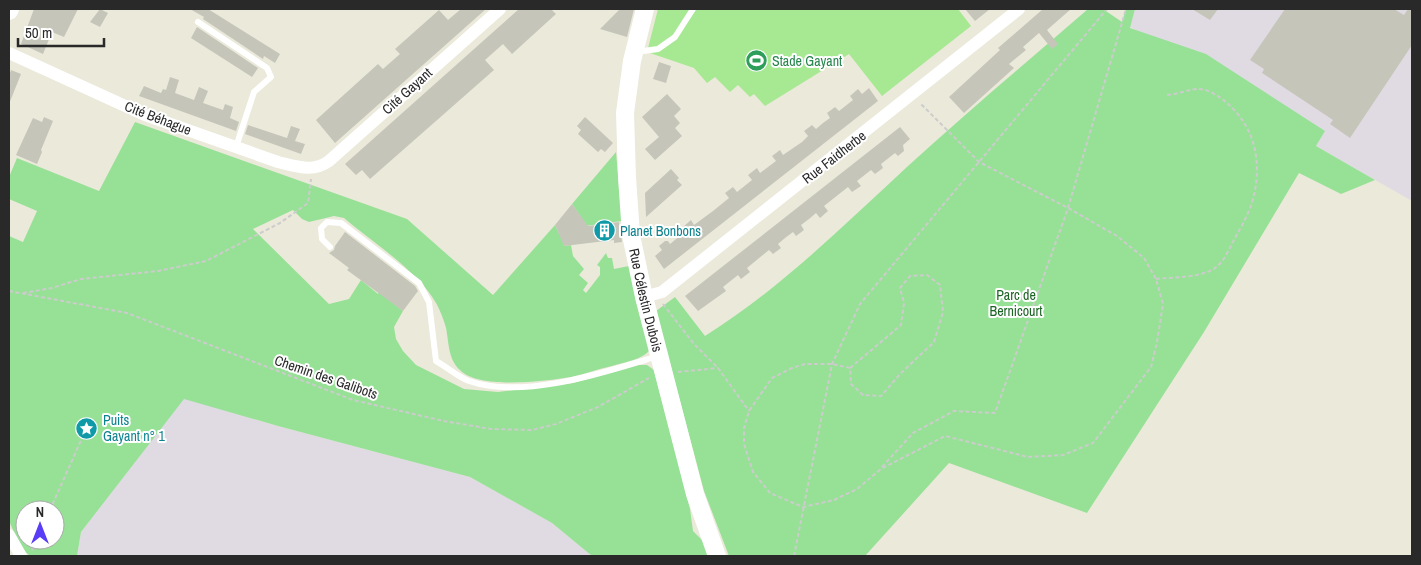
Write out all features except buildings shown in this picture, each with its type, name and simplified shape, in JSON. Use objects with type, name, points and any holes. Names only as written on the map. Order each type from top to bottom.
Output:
[{"type":"street","name":"Cité Gayant","points":[[312,168],[329,160],[500,9]]},
{"type":"street","name":"Rue Célestin Dubois","points":[[646,9],[634,52],[627,90],[625,154],[631,235],[644,297],[695,494],[717,556]]},
{"type":"street","name":"Rue Faidherbe","points":[[644,297],[662,292],[1019,9]]},
{"type":"street","name":"Cité Béhague","points":[[9,53],[138,112],[283,163],[312,168]]},
{"type":"street","points":[[9,535],[21,556]]},
{"type":"lane","points":[[634,52],[658,49],[675,37],[693,9]]},
{"type":"lane","points":[[198,22],[267,68],[270,77],[254,92],[236,147]]},
{"type":"lane","points":[[330,247],[322,239],[321,228],[328,222],[341,223],[419,283],[429,302],[436,361],[468,381],[500,388],[529,386],[572,380],[660,356]]},
{"type":"path","points":[[794,556],[832,364],[860,304],[1107,9]]},
{"type":"path","points":[[850,368],[832,364],[805,364],[792,368],[772,378],[749,411],[744,428],[744,444],[753,472],[770,493],[803,507],[834,500],[857,489],[881,469],[913,433],[954,411],[995,413],[1068,208],[1126,9]]},
{"type":"path","points":[[1156,279],[1199,274],[1216,267],[1226,254],[1241,227],[1254,195],[1257,162],[1253,137],[1239,113],[1219,97],[1200,89],[1166,95]]},
{"type":"path","points":[[881,469],[945,436],[1028,457],[1062,455],[1093,443],[1151,367],[1163,304],[1156,279],[1144,258],[1117,236],[1068,208],[978,162],[912,95]]},
{"type":"path","points":[[21,293],[52,288],[81,280],[158,271],[206,261],[280,223],[308,202],[312,168]]},
{"type":"path","points":[[927,275],[940,286],[942,312],[934,342],[901,373],[881,396],[863,395],[851,384],[850,368],[901,325],[904,303],[900,288],[910,276],[927,275]]},
{"type":"path","name":"Chemin des Galibots","points":[[9,291],[127,313],[353,400],[444,421],[491,429],[532,430],[556,424],[598,407],[650,378],[664,373],[718,368]]},
{"type":"path","points":[[662,292],[664,306],[694,344],[718,368],[749,411]]},
{"type":"path","points":[[54,500],[82,438]]},
{"type":"shaded area","points":[[1135,9],[1412,9],[1412,201],[1316,146],[1324,131],[1130,27]]},
{"type":"shaded area","points":[[183,398],[278,426],[470,477],[552,523],[592,556],[77,556],[81,532]]},
{"type":"green space","name":"Stade Gayant","points":[[658,9],[958,9],[971,26],[882,96],[849,54],[765,106],[754,94],[750,97],[738,85],[730,92],[715,77],[707,83],[694,68],[647,52]]},
{"type":"green space","name":"Parc de Bernicourt","points":[[1088,9],[1103,9],[1122,22],[1126,9],[1135,9],[1130,28],[1206,54],[1325,131],[1316,146],[1375,180],[1341,194],[1299,173],[1204,332],[1087,513],[949,463],[865,556],[729,556],[704,491],[656,311],[675,297],[705,336],[733,318],[810,256],[953,126]]},
{"type":"green space","points":[[135,122],[407,219],[493,295],[555,225],[559,234],[581,217],[572,204],[616,152],[622,221],[585,226],[563,239],[564,246],[571,245],[573,256],[584,269],[579,275],[588,283],[583,290],[586,293],[600,275],[600,267],[597,265],[606,253],[608,258],[612,258],[614,269],[629,266],[650,350],[632,360],[571,377],[530,382],[497,382],[469,376],[460,370],[451,356],[442,315],[428,291],[407,269],[344,218],[334,216],[309,222],[302,219],[293,210],[253,229],[329,304],[349,299],[361,280],[378,294],[379,292],[403,311],[394,327],[396,339],[403,351],[416,365],[464,389],[498,392],[573,383],[637,365],[647,365],[654,370],[690,509],[693,531],[703,541],[709,556],[592,556],[552,523],[470,477],[184,399],[81,532],[77,556],[30,556],[23,550],[65,550],[65,500],[15,500],[15,534],[9,521],[9,236],[23,242],[37,211],[9,199],[9,177],[17,158],[99,191]]},
{"type":"place","name":"Stade Gayant","points":[[756,61]]},
{"type":"place","name":"Planet Bonbons","points":[[604,231]]},
{"type":"place","name":"Puits Gayant n° 1","points":[[87,428]]}]
